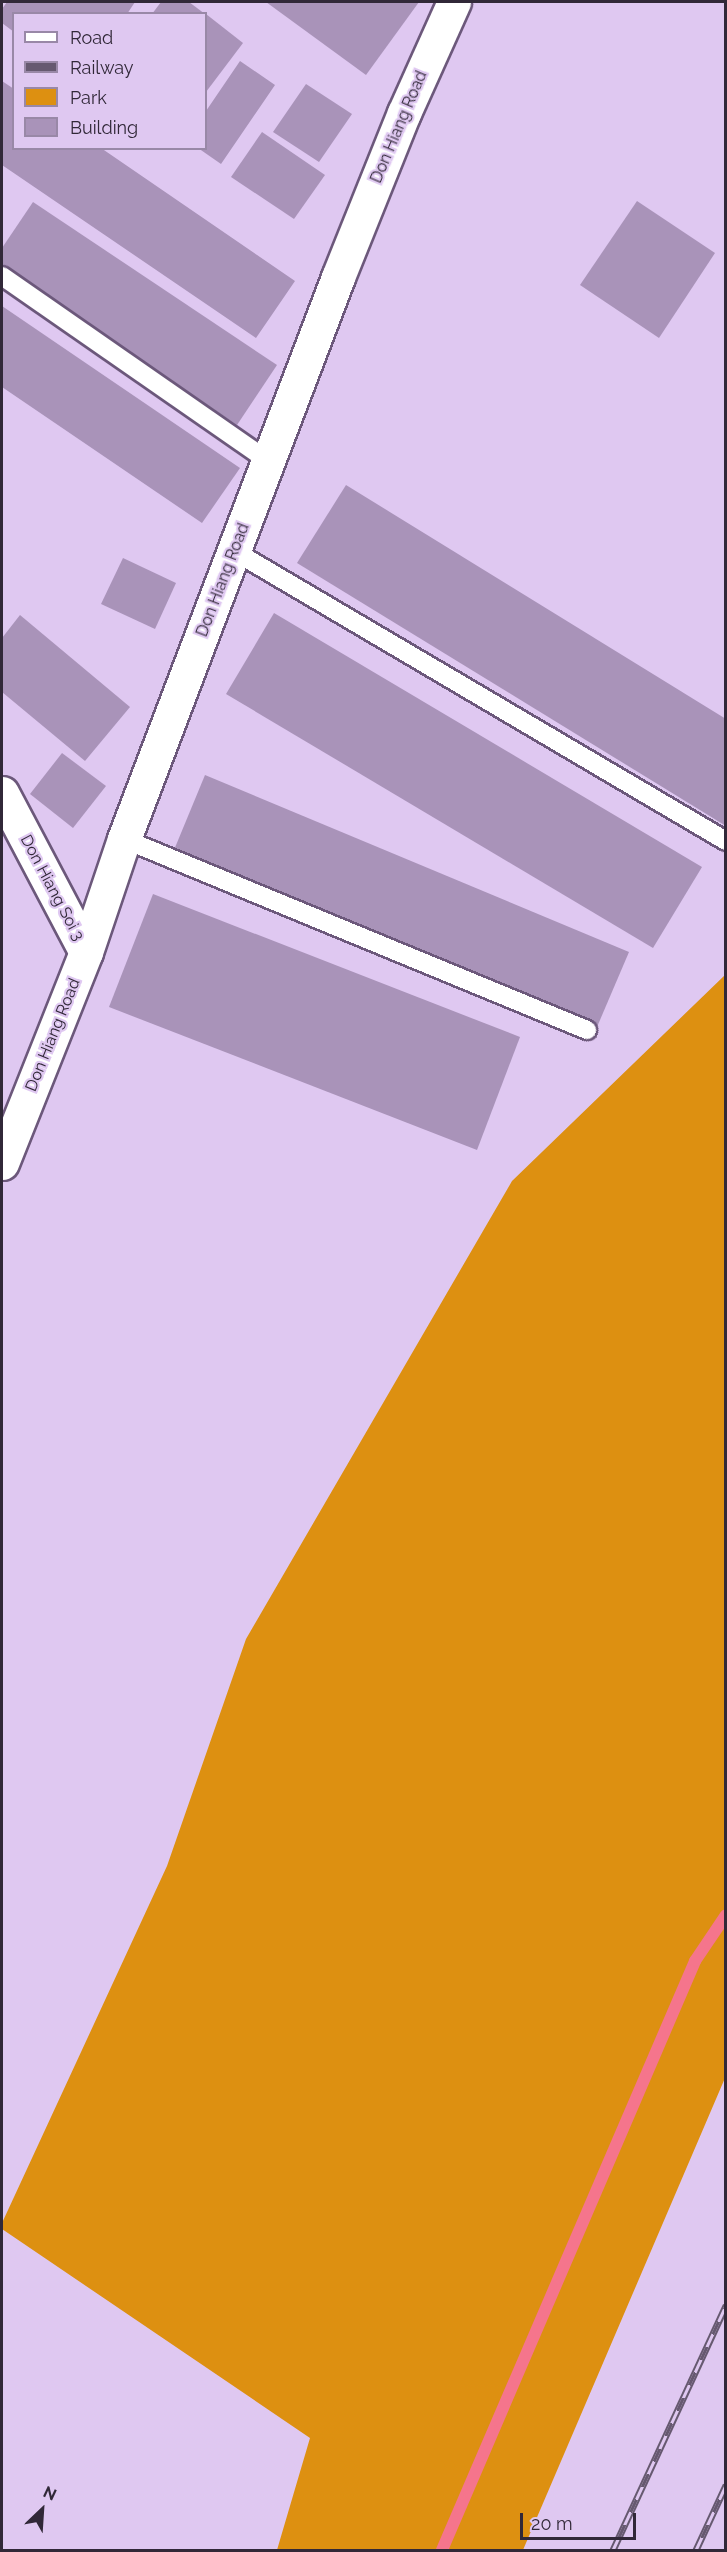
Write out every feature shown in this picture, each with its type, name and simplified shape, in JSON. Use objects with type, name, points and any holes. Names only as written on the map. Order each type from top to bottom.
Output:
[{"type":"street","name":"Don Hiang Road","points":[[2,1162],[86,952],[124,839],[267,460],[404,113],[454,2]]},
{"type":"street","name":"Don Hiang Soi 3","points":[[2,793],[86,952]]},
{"type":"lane","points":[[2,276],[267,460]]},
{"type":"lane","points":[[234,551],[726,841]]},
{"type":"lane","points":[[124,839],[587,1030]]},
{"type":"green space","points":[[725,975],[725,2078],[523,2550],[277,2550],[310,2438],[2,2229],[2,2223],[167,1866],[246,1639],[512,1181]]},
{"type":"building","points":[[7,2],[135,2],[128,12],[12,12],[12,30],[2,23],[2,9]]},
{"type":"building","points":[[161,2],[189,2],[202,12],[154,12]]},
{"type":"building","points":[[266,2],[419,2],[366,75]]},
{"type":"building","points":[[207,15],[243,43],[207,91]]},
{"type":"building","points":[[240,61],[275,85],[221,164],[201,150],[207,150],[207,110]]},
{"type":"building","points":[[2,81],[12,88],[12,150],[104,150],[295,281],[256,338],[2,165]]},
{"type":"building","points":[[306,84],[352,114],[319,162],[273,132]]},
{"type":"building","points":[[262,132],[325,175],[294,219],[231,177]]},
{"type":"building","points":[[637,201],[715,253],[659,338],[580,285]]},
{"type":"building","points":[[33,202],[277,365],[237,425],[2,267],[2,248]]},
{"type":"building","points":[[2,306],[240,468],[202,523],[2,387]]},
{"type":"building","points":[[346,485],[726,719],[726,826],[297,563]]},
{"type":"building","points":[[123,558],[176,583],[155,629],[101,604]]},
{"type":"building","points":[[274,613],[702,867],[653,948],[226,694]]},
{"type":"building","points":[[20,615],[130,707],[85,761],[2,692],[2,638]]},
{"type":"building","points":[[62,753],[106,786],[73,828],[30,794]]},
{"type":"building","points":[[205,775],[629,952],[597,1027],[174,850]]},
{"type":"building","points":[[153,894],[520,1037],[477,1150],[109,1007]]},
{"type":"waterway","points":[[442,2550],[695,1961],[726,1915]]},
{"type":"railway","points":[[613,2550],[726,2305]]},
{"type":"railway","points":[[696,2550],[726,2485]]}]
